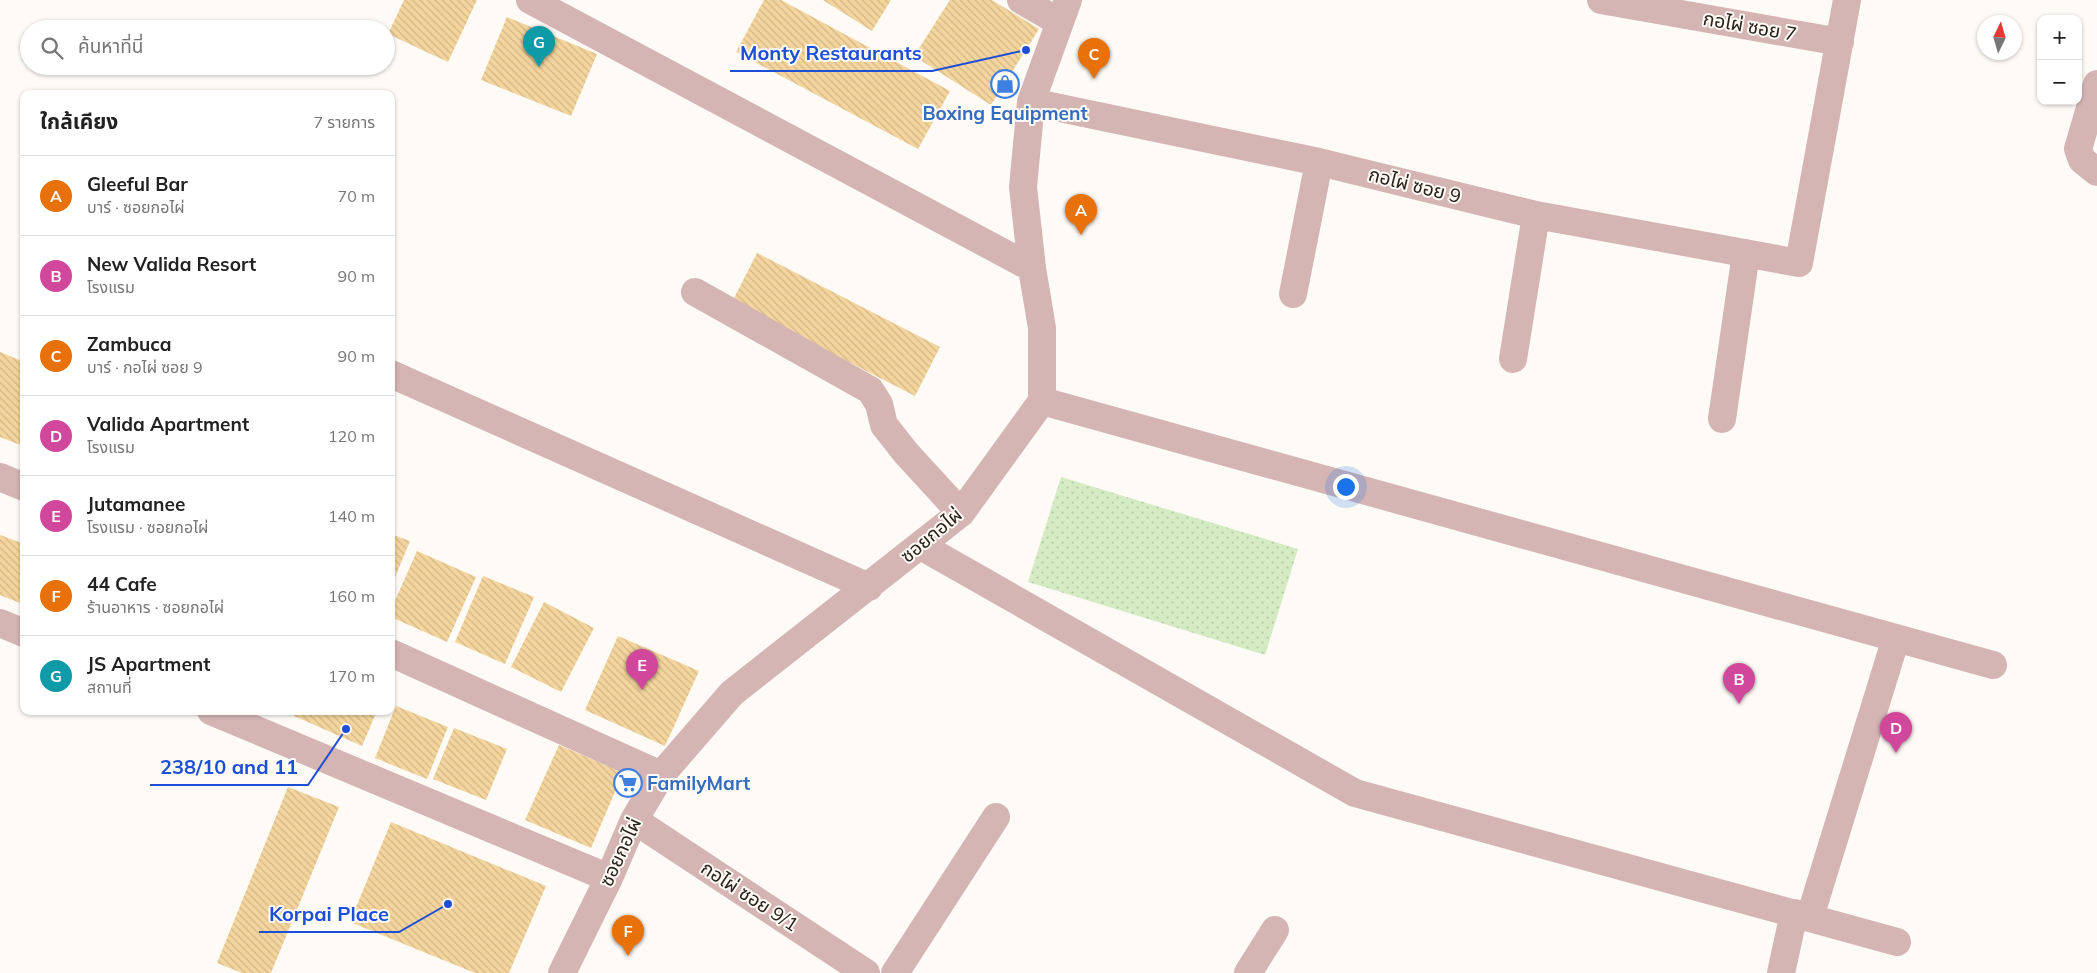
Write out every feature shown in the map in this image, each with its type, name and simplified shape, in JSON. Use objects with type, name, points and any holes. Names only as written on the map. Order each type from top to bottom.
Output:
[{"type":"street","points":[[530,0],[1032,268]]},
{"type":"street","points":[[1021,0],[1064,11],[1031,102],[1023,187],[1032,268],[1042,328],[1042,401],[1993,665]]},
{"type":"street","name":"กอไผ่ ซอย 7","points":[[1601,0],[1840,42]]},
{"type":"street","points":[[1840,42],[1848,0]]},
{"type":"street","name":"กอไผ่ ซอย 9","points":[[1031,102],[1319,162],[1536,215],[1800,263],[1840,42]]},
{"type":"street","points":[[2097,84],[2079,139],[2078,149],[2082,160],[2097,172]]},
{"type":"street","points":[[1293,294],[1319,162]]},
{"type":"street","points":[[1513,359],[1536,215]]},
{"type":"street","points":[[1722,419],[1746,253]]},
{"type":"street","points":[[695,292],[870,390],[879,404],[884,424],[906,453],[960,513]]},
{"type":"street","points":[[395,376],[868,587]]},
{"type":"street","name":"ซอยกอไผ่","points":[[562,973],[634,820],[661,775],[732,693],[921,546],[960,513],[1042,401]]},
{"type":"street","points":[[0,476],[20,485]]},
{"type":"street","points":[[921,546],[1355,793],[1897,942]]},
{"type":"street","points":[[0,623],[20,631]]},
{"type":"street","points":[[1781,973],[1896,638]]},
{"type":"street","points":[[395,655],[661,775]]},
{"type":"street","points":[[221,715],[608,878]]},
{"type":"street","points":[[895,973],[996,817]]},
{"type":"street","name":"กอไผ่ ซอย 9/1","points":[[634,820],[866,973]]},
{"type":"street","points":[[1248,973],[1275,930]]},
{"type":"green space","points":[[1061,477],[1298,549],[1265,655],[1028,582]]},
{"type":"building","points":[[404,0],[477,0],[448,62],[395,37],[395,20]]},
{"type":"building","points":[[764,0],[781,0],[950,91],[918,149],[736,52]]},
{"type":"building","points":[[823,0],[891,0],[872,31]]},
{"type":"building","points":[[950,0],[992,0],[1039,29],[991,105],[914,56]]},
{"type":"building","points":[[507,17],[597,54],[571,116],[481,80]]},
{"type":"building","points":[[757,253],[940,347],[915,396],[732,302]]},
{"type":"building","points":[[0,352],[20,360],[20,445],[0,437]]},
{"type":"building","points":[[0,535],[20,542],[20,603],[0,595]]},
{"type":"building","points":[[395,535],[410,541],[395,577]]},
{"type":"building","points":[[417,551],[476,577],[447,642],[395,619],[395,601]]},
{"type":"building","points":[[483,576],[534,597],[505,664],[455,642]]},
{"type":"building","points":[[544,602],[594,628],[561,692],[511,667]]},
{"type":"building","points":[[618,636],[699,671],[665,746],[585,710]]},
{"type":"building","points":[[396,706],[448,727],[427,779],[375,758],[392,715],[395,715]]},
{"type":"building","points":[[292,715],[375,715],[362,746]]},
{"type":"building","points":[[454,728],[507,749],[486,800],[433,779]]},
{"type":"building","points":[[559,745],[623,773],[591,848],[525,820]]},
{"type":"building","points":[[288,787],[339,807],[271,973],[242,973],[217,963]]},
{"type":"building","points":[[391,822],[546,886],[509,973],[475,973],[350,922]]},
{"type":"place","name":"Monty Restaurants","points":[[1026,50]]},
{"type":"place","name":"JS Apartment","points":[[539,67]]},
{"type":"place","name":"Zambuca","points":[[1094,79]]},
{"type":"place","name":"Boxing Equipment","points":[[1005,84]]},
{"type":"place","name":"Gleeful Bar","points":[[1081,235]]},
{"type":"place","name":"Jutamanee","points":[[642,690]]},
{"type":"place","name":"New Valida Resort","points":[[1739,704]]},
{"type":"place","name":"238/10 and 11","points":[[346,729]]},
{"type":"place","name":"Valida Apartment","points":[[1896,753]]},
{"type":"place","name":"FamilyMart","points":[[628,783]]},
{"type":"place","name":"Korpai Place","points":[[448,904]]},
{"type":"place","name":"44 Cafe","points":[[628,956]]}]
